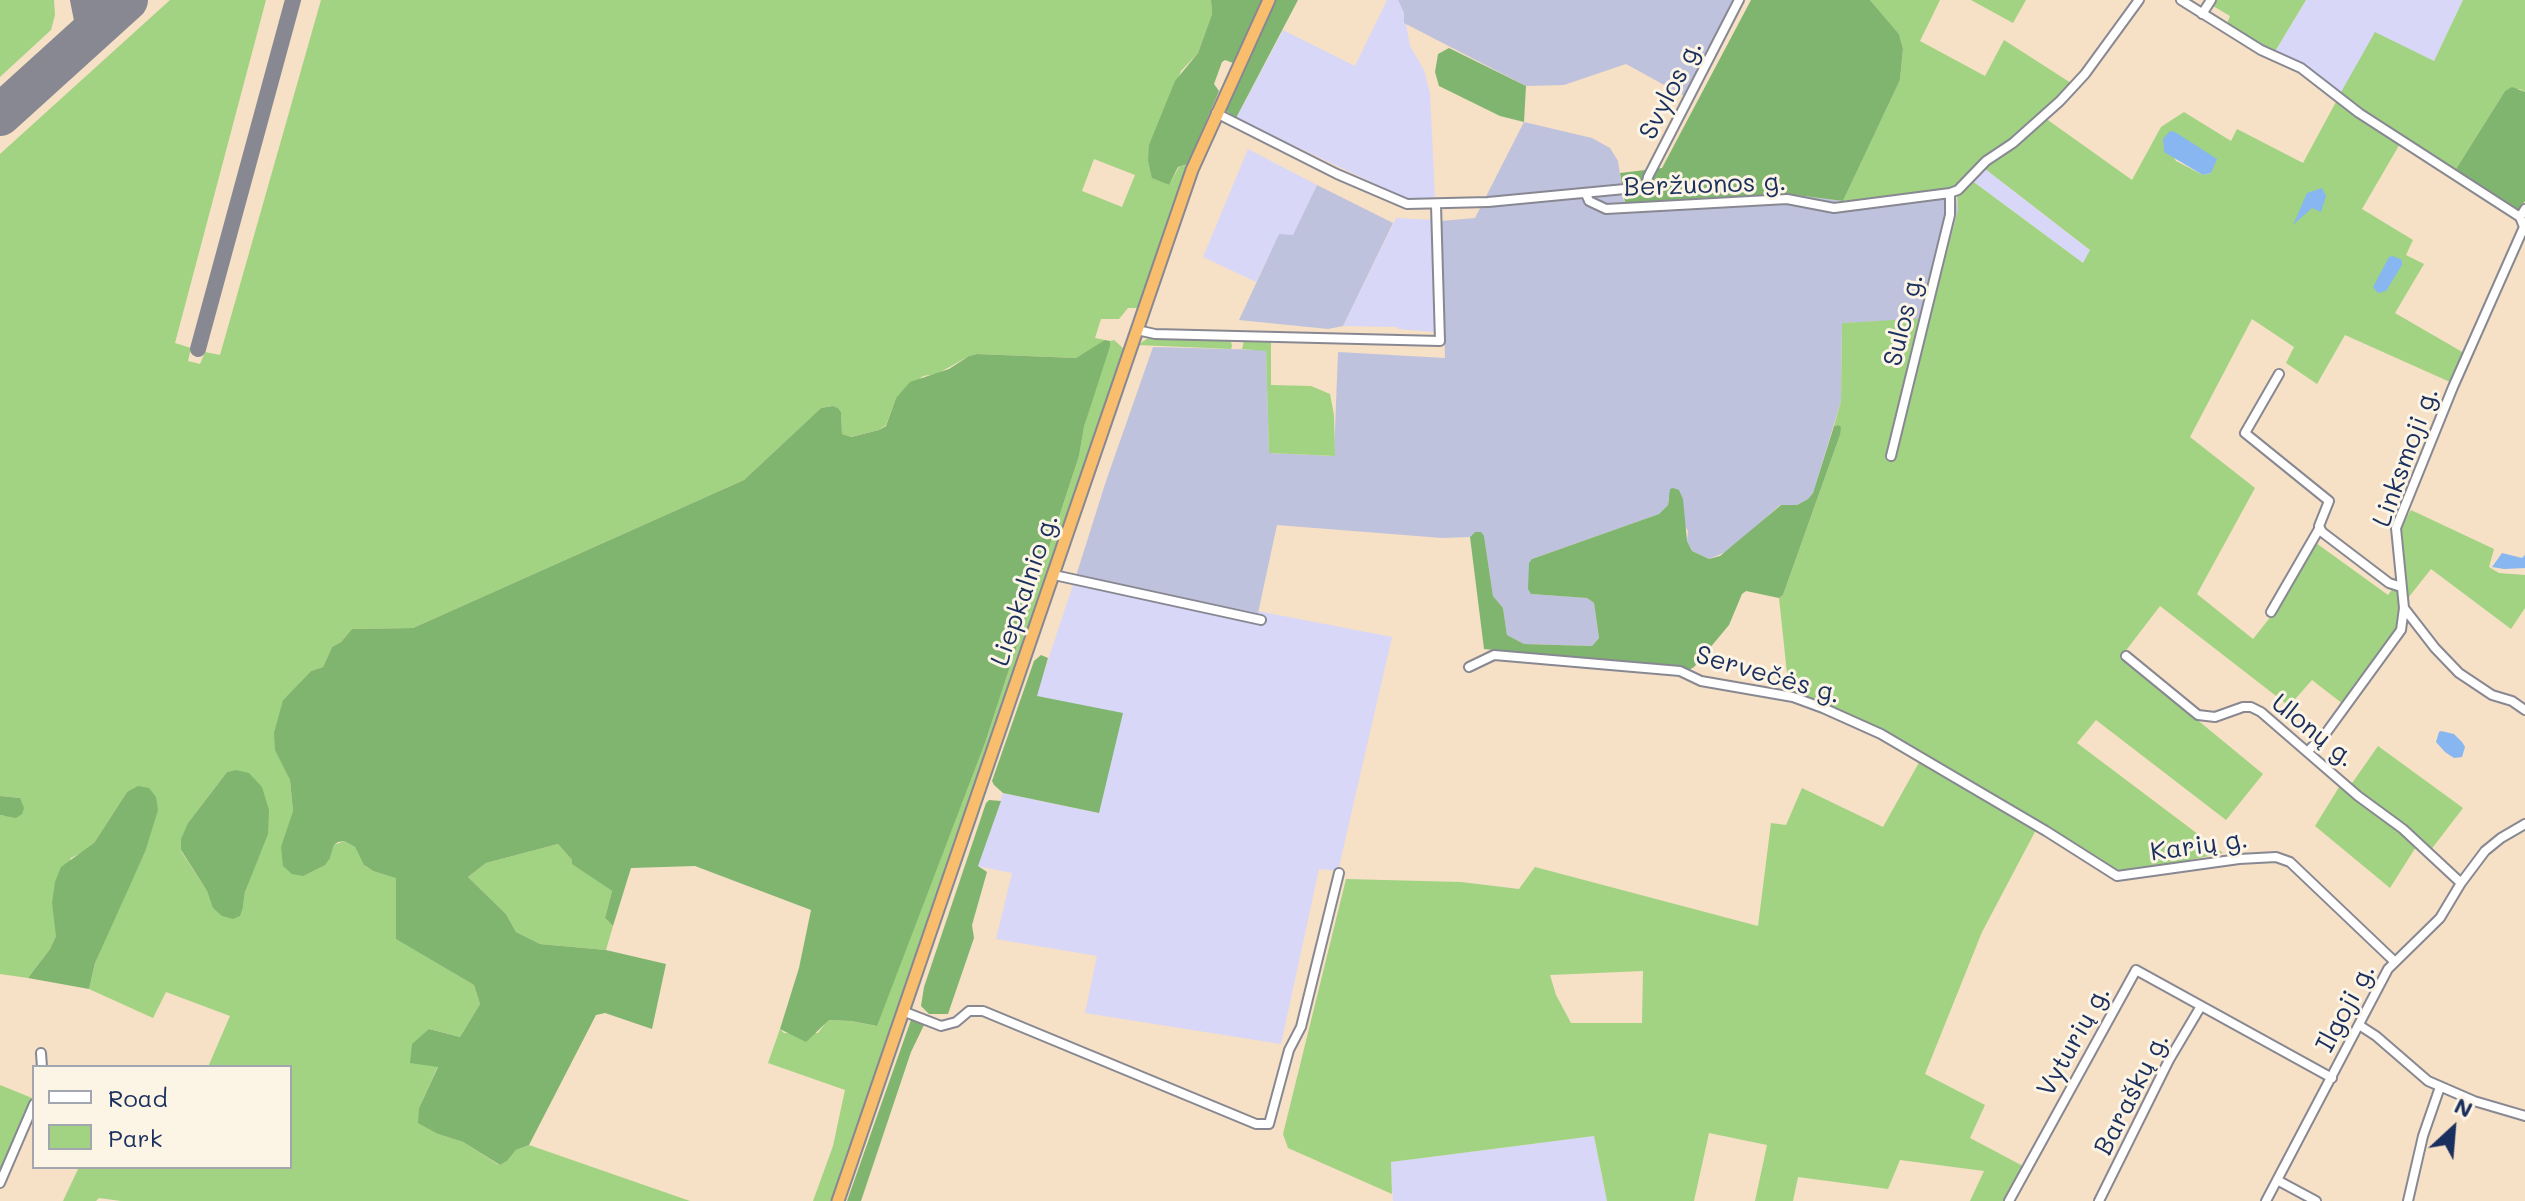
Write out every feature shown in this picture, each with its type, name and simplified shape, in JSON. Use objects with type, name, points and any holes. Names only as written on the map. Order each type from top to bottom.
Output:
[{"type":"highway","name":"Liepkalnio g.","points":[[838,1201],[1192,170],[1269,0]]},
{"type":"street","name":"Svylos g.","points":[[1586,194],[1646,187],[1648,177],[1739,0]]},
{"type":"street","points":[[1950,193],[1958,190],[1986,161],[2013,143],[2060,101],[2085,74],[2139,0]]},
{"type":"street","points":[[2181,0],[2261,50],[2301,68],[2359,113],[2523,220]]},
{"type":"street","points":[[2202,14],[2211,0]]},
{"type":"street","name":"Beržuonos g.","points":[[1216,113],[1395,201],[1416,206],[1586,194],[1589,201],[1606,209],[1787,199],[1834,208],[1950,193]]},
{"type":"street","name":"Sulos g.","points":[[1891,456],[1950,215],[1950,193]]},
{"type":"street","points":[[1137,330],[1155,334],[1440,341],[1436,205]]},
{"type":"street","name":"Linksmoji g.","points":[[2308,751],[2326,733],[2401,630],[2404,608],[2396,528],[2523,220]]},
{"type":"street","points":[[2271,612],[2319,529],[2329,501],[2245,433],[2279,374]]},
{"type":"street","points":[[2319,529],[2389,583],[2401,587]]},
{"type":"street","points":[[1054,575],[1261,620]]},
{"type":"street","points":[[2404,608],[2459,673],[2492,695],[2512,701],[2525,710]]},
{"type":"street","points":[[2401,630],[2414,627],[2422,630]]},
{"type":"street","name":"Servečės g.","points":[[1469,667],[1494,655],[1680,671],[1701,681],[1793,697],[1881,734],[2032,824]]},
{"type":"street","name":"Ulonų g.","points":[[2126,656],[2198,715],[2215,717],[2243,707],[2261,712],[2358,796],[2403,829],[2461,883]]},
{"type":"street","name":"Karių g.","points":[[2032,824],[2117,876],[2239,859],[2276,857],[2284,860],[2297,867],[2394,961]]},
{"type":"street","name":"Ilgoji g.","points":[[2266,1201],[2381,980],[2394,961],[2440,918],[2461,883],[2493,844],[2525,824]]},
{"type":"street","points":[[905,1012],[941,1026],[956,1022],[969,1011],[978,1009],[1256,1124],[1269,1124],[1289,1050],[1301,1027],[1339,873]]},
{"type":"street","name":"Vyturių g.","points":[[2009,1201],[2136,970],[2332,1078]]},
{"type":"street","name":"Baraškų g.","points":[[2099,1201],[2169,1060],[2201,1006]]},
{"type":"street","points":[[2359,1025],[2428,1081],[2474,1101],[2525,1116]]},
{"type":"street","points":[[41,1053],[42,1065]]},
{"type":"street","points":[[2408,1201],[2423,1136],[2440,1087]]},
{"type":"street","points":[[0,1183],[32,1109]]},
{"type":"street","points":[[2277,1180],[2316,1201]]},
{"type":"shaded area","points":[[1387,0],[1398,0],[1404,13],[1410,46],[1424,70],[1430,93],[1435,199],[1407,199],[1236,118],[1283,30],[1355,66]]},
{"type":"shaded area","points":[[1398,0],[1735,0],[1686,97],[1626,64],[1564,85],[1526,86],[1404,23],[1404,13]]},
{"type":"shaded area","points":[[2306,0],[2463,0],[2434,61],[2340,94],[2274,53]]},
{"type":"shaded area","points":[[1524,122],[1592,138],[1610,148],[1618,161],[1624,202],[1796,195],[1843,201],[1955,188],[1958,210],[1929,319],[1842,323],[1841,401],[1813,493],[1808,499],[1797,505],[1780,505],[1728,551],[1709,559],[1692,551],[1687,541],[1688,531],[1668,498],[1668,505],[1659,514],[1532,559],[1531,594],[1587,598],[1594,603],[1599,638],[1592,646],[1524,644],[1507,635],[1503,608],[1493,596],[1484,537],[1480,532],[1470,537],[1442,538],[1277,525],[1258,613],[1076,576],[1153,347],[1266,350],[1269,453],[1334,456],[1338,352],[1445,358],[1441,221],[1475,218]]},
{"type":"shaded area","points":[[1248,149],[1317,185],[1293,236],[1279,235],[1256,282],[1203,257]]},
{"type":"shaded area","points":[[1984,168],[2091,251],[2083,263],[1971,180]]},
{"type":"shaded area","points":[[1317,185],[1393,223],[1343,326],[1328,329],[1239,320],[1279,234],[1293,235]]},
{"type":"shaded area","points":[[1396,218],[1433,220],[1435,332],[1397,327],[1343,326]]},
{"type":"shaded area","points":[[1076,576],[1392,637],[1338,871],[1319,869],[1281,1044],[1085,1013],[1097,956],[996,939],[1012,873],[977,866],[1003,793],[1099,813],[1036,696]]},
{"type":"shaded area","points":[[1594,1136],[1607,1201],[1393,1201],[1390,1162]]},
{"type":"green space","points":[[0,0],[54,0],[55,15],[51,30],[0,77]]},
{"type":"green space","points":[[170,0],[266,0],[175,343],[191,348],[188,361],[200,364],[205,352],[220,355],[321,0],[1211,0],[1212,14],[1198,53],[1181,71],[1148,161],[1153,178],[1169,185],[1179,167],[1188,164],[1138,308],[1128,308],[1119,319],[1101,319],[1095,338],[1105,340],[1100,344],[1076,358],[969,356],[937,374],[923,376],[896,398],[886,425],[879,430],[850,437],[842,434],[838,408],[821,408],[744,480],[413,628],[352,629],[332,647],[323,667],[311,671],[283,700],[285,768],[290,780],[293,811],[290,823],[330,858],[334,845],[344,841],[355,847],[365,866],[396,877],[397,939],[474,985],[480,1004],[460,1037],[429,1029],[438,1066],[419,1108],[438,1134],[463,1142],[499,1165],[516,1150],[529,1145],[690,1201],[121,1201],[99,1198],[96,1201],[63,1201],[78,1169],[292,1169],[292,1065],[209,1065],[230,1016],[166,992],[153,1018],[89,989],[107,932],[145,852],[127,792],[94,843],[71,858],[52,903],[57,926],[50,949],[28,978],[0,974],[0,815],[4,816],[20,798],[0,796],[0,154]],"holes":[[[1094,159],[1135,175],[1122,207],[1082,191]],[[237,770],[251,875],[243,907],[214,908],[207,891],[181,851],[188,823],[227,772]]]},
{"type":"green space","points":[[1211,0],[1264,0],[1233,63],[1222,62],[1214,84],[1219,91],[1188,164],[1178,167],[1169,185],[1152,178],[1148,161],[1149,145],[1175,81],[1198,53],[1212,14]]},
{"type":"green space","points":[[1275,0],[1298,0],[1236,118],[1225,110]]},
{"type":"green space","points":[[1751,0],[1870,0],[1899,34],[1903,49],[1900,80],[1843,201],[1796,195],[1625,203],[1620,173],[1662,168]]},
{"type":"green space","points":[[1870,0],[1940,0],[1920,41],[1985,76],[2004,40],[2071,83],[2041,115],[1955,188],[1843,201],[1900,80],[1903,49],[1899,34]]},
{"type":"green space","points":[[1971,0],[2026,0],[2013,23]]},
{"type":"green space","points":[[2216,0],[2306,0],[2274,53],[2226,26],[2230,16],[2213,6]]},
{"type":"green space","points":[[2463,0],[2525,0],[2525,92],[2520,89],[2505,91],[2456,169],[2340,94],[2375,32],[2434,61]]},
{"type":"green space","points":[[1449,48],[1526,86],[1524,122],[1500,116],[1439,86],[1435,72],[1438,54]]},
{"type":"green space","points":[[2512,87],[2525,92],[2525,201],[2519,211],[2456,169],[2505,91]]},
{"type":"green space","points":[[2337,100],[2401,142],[2362,209],[2413,240],[2406,255],[2424,264],[2395,313],[2464,353],[2450,382],[2345,335],[2317,384],[2286,363],[2294,347],[2252,319],[2190,437],[2255,488],[2197,594],[2253,639],[2276,610],[2316,543],[2388,595],[2405,572],[2400,528],[2411,510],[2494,549],[2489,567],[2499,573],[2525,575],[2525,608],[2511,629],[2431,569],[2401,607],[2410,621],[2343,704],[2312,680],[2289,706],[2160,606],[2121,657],[2263,774],[2226,820],[2096,720],[2077,743],[2223,853],[2128,873],[2116,872],[1919,752],[1789,692],[1779,598],[1783,595],[1840,435],[1838,425],[1834,426],[1841,401],[1842,323],[1929,318],[1958,210],[1957,194],[1971,180],[2083,263],[2090,250],[1984,168],[2045,118],[2132,180],[2161,127],[2184,112],[2231,141],[2237,129],[2303,163]],"holes":[[[2175,132],[2211,173],[2203,175],[2176,161],[2163,140]]]},
{"type":"green space","points":[[1148,338],[1224,338],[1232,346],[1231,349],[1138,345]]},
{"type":"green space","points":[[1105,340],[1110,341],[1110,346],[1084,427],[1079,456],[985,743],[877,1026],[829,1020],[806,1042],[780,1029],[799,968],[811,910],[695,866],[631,868],[613,926],[605,918],[612,891],[572,864],[558,844],[486,863],[468,877],[506,914],[516,932],[540,944],[606,950],[666,964],[652,1029],[605,1013],[596,1015],[529,1145],[516,1150],[500,1165],[463,1142],[418,1123],[419,1108],[438,1067],[410,1063],[412,1044],[429,1029],[460,1037],[480,1004],[474,985],[396,939],[396,878],[364,865],[355,847],[344,841],[338,842],[325,865],[303,876],[292,874],[283,866],[281,847],[293,811],[290,780],[275,750],[274,733],[283,700],[311,671],[323,667],[332,647],[352,629],[413,628],[744,480],[821,408],[838,408],[842,434],[851,437],[886,426],[896,398],[910,382],[949,369],[969,356],[1076,358]]},
{"type":"green space","points":[[1114,340],[1124,349],[834,1201],[813,1201],[833,1146],[845,1090],[768,1063],[780,1029],[784,1033],[818,1033],[828,1020],[876,1026],[985,743],[1079,456],[1084,427],[1110,341]]},
{"type":"green space","points":[[1244,341],[1271,341],[1271,385],[1311,386],[1330,394],[1335,456],[1269,453],[1266,351],[1242,349]]},
{"type":"green space","points":[[1834,426],[1841,427],[1840,435],[1783,595],[1779,598],[1746,591],[1742,594],[1729,625],[1694,667],[1689,670],[1484,649],[1470,537],[1475,532],[1481,532],[1484,536],[1493,596],[1503,608],[1507,635],[1524,644],[1592,646],[1599,638],[1594,603],[1587,598],[1531,594],[1528,589],[1529,563],[1532,559],[1659,514],[1668,505],[1670,489],[1673,488],[1679,490],[1683,499],[1687,541],[1692,551],[1709,559],[1720,556],[1781,505],[1797,505],[1808,499],[1813,493]]},
{"type":"green space","points":[[1041,655],[1048,658],[1037,696],[1123,713],[1099,813],[1003,793],[992,781],[1034,661]]},
{"type":"green space","points":[[2378,746],[2463,808],[2430,851],[2419,842],[2390,888],[2315,826],[2341,784],[2348,789]]},
{"type":"green space","points":[[1921,759],[2037,828],[1982,932],[1925,1074],[1985,1105],[1970,1138],[2023,1166],[2005,1201],[1970,1201],[1984,1171],[1900,1160],[1888,1189],[1798,1177],[1793,1201],[1755,1201],[1767,1145],[1709,1133],[1694,1201],[1607,1201],[1594,1136],[1391,1162],[1392,1194],[1288,1148],[1283,1134],[1346,879],[1461,882],[1519,889],[1535,867],[1758,926],[1771,823],[1786,825],[1802,788],[1883,827]],"holes":[[[1643,971],[1642,1023],[1571,1023],[1556,995],[1550,975]]]},
{"type":"green space","points":[[236,770],[249,773],[262,787],[269,810],[268,834],[245,892],[240,916],[233,919],[222,916],[213,908],[207,891],[181,850],[181,839],[188,823],[227,772]]},
{"type":"green space","points":[[138,786],[149,788],[156,797],[158,810],[145,852],[95,963],[89,989],[28,978],[56,936],[52,903],[61,867],[94,843],[127,792]]},
{"type":"green space","points":[[0,796],[20,798],[24,808],[22,814],[16,818],[0,815]]},
{"type":"green space","points":[[989,800],[1001,801],[978,866],[987,872],[972,925],[974,938],[948,1014],[929,1014],[921,1006],[924,987]]},
{"type":"green space","points":[[558,844],[573,864],[612,891],[605,918],[613,926],[606,950],[540,944],[516,932],[506,914],[468,877],[486,863]]},
{"type":"green space","points":[[911,1020],[924,1025],[911,1052],[861,1201],[847,1201]]},
{"type":"green space","points":[[0,1085],[32,1098],[0,1170]]},
{"type":"water","points":[[2170,131],[2217,159],[2211,173],[2203,175],[2164,152],[2163,139]]},
{"type":"water","points":[[2322,188],[2326,196],[2321,212],[2312,208],[2293,225],[2307,193]]},
{"type":"water","points":[[2389,257],[2402,260],[2402,265],[2386,291],[2378,293],[2373,287]]},
{"type":"water","points":[[2502,553],[2522,558],[2525,555],[2525,568],[2492,567]]},
{"type":"water","points":[[2441,731],[2454,734],[2462,742],[2465,747],[2462,757],[2454,758],[2436,742]]},
{"type":"taxiway","points":[[70,52],[83,25],[78,0]]},
{"type":"taxiway","points":[[84,0],[109,5],[125,0]]},
{"type":"taxiway","points":[[198,349],[293,0]]},
{"type":"runway","points":[[0,115],[127,0]]}]
